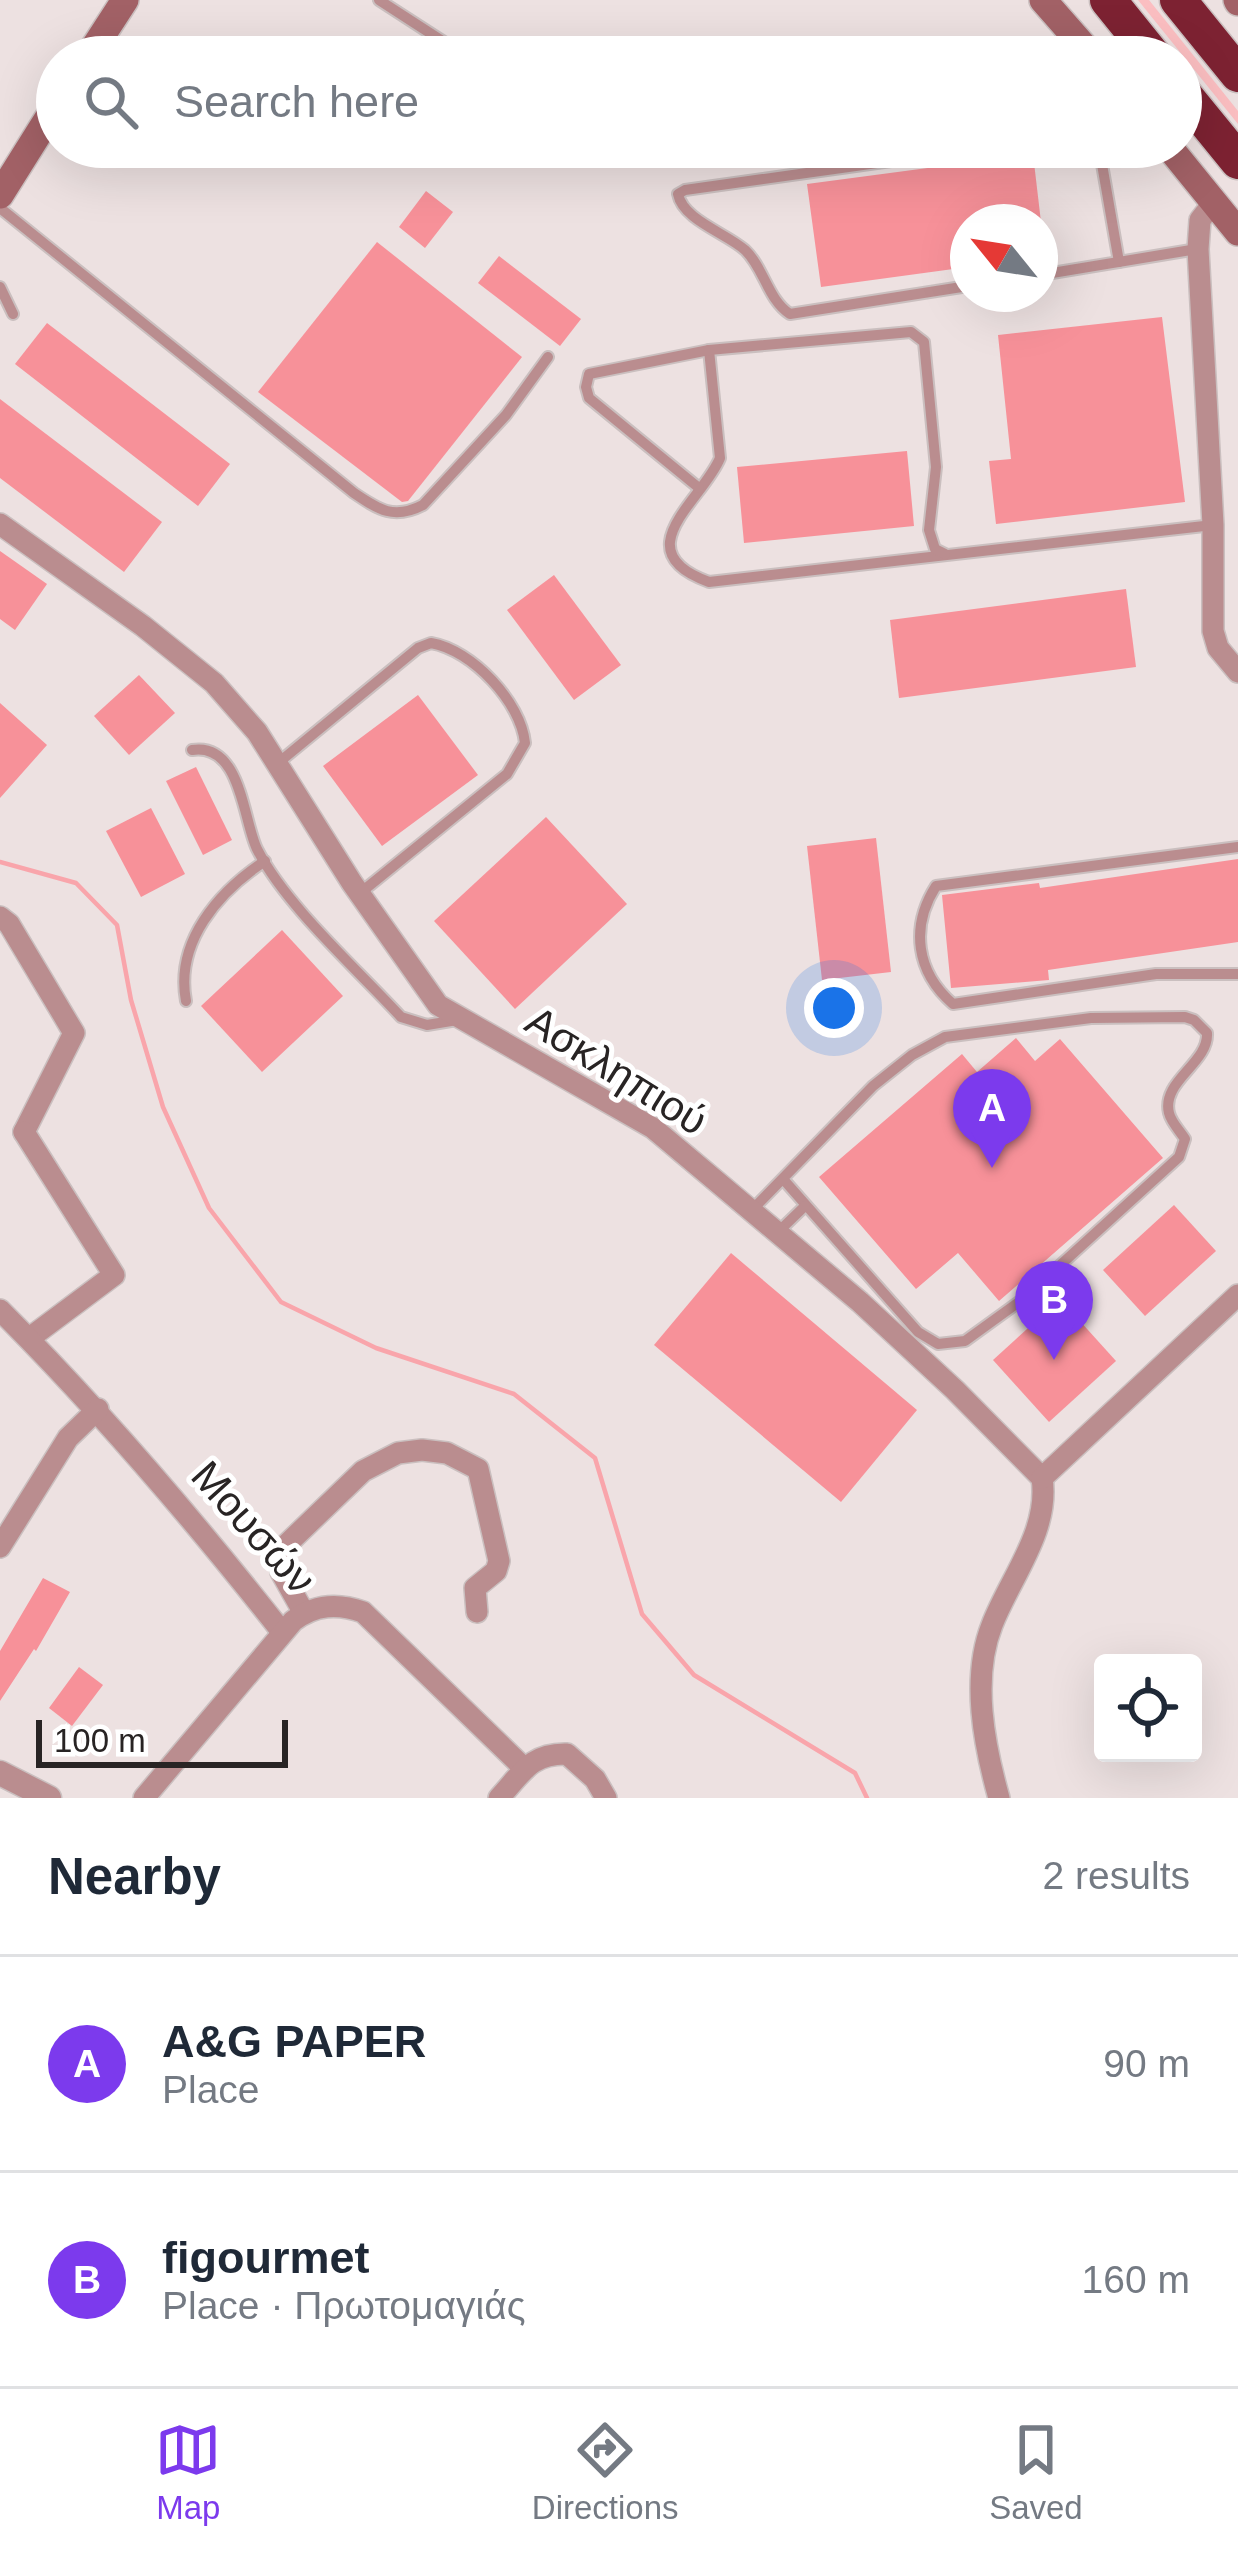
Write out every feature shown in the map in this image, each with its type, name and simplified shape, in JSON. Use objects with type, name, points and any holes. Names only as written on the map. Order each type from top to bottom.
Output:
[{"type":"highway","points":[[1178,0],[1238,74]]},
{"type":"highway","points":[[1112,6],[1137,36]]},
{"type":"highway","points":[[1202,117],[1238,161]]},
{"type":"main road","points":[[102,36],[125,0]]},
{"type":"main road","points":[[1043,0],[1075,36]]},
{"type":"main road","points":[[0,196],[36,138]]},
{"type":"main road","points":[[1186,168],[1238,232]]},
{"type":"street","points":[[1214,202],[1200,220],[1198,249],[1214,632],[1218,648],[1238,672]]},
{"type":"street","name":"Ασκληπιού","points":[[0,524],[214,683],[257,733],[359,894],[438,1006],[652,1128],[778,1232],[955,1390],[1042,1478]]},
{"type":"street","points":[[0,916],[74,1033],[24,1132]]},
{"type":"street","points":[[0,1130],[24,1132]]},
{"type":"street","points":[[24,1132],[114,1275],[31,1337]]},
{"type":"street","points":[[999,1798],[989,1762],[981,1694],[990,1630],[1040,1523],[1042,1478],[1238,1295]]},
{"type":"street","name":"Μουσών","points":[[3,1319],[31,1337],[98,1409],[282,1632],[304,1612],[339,1604],[363,1612],[525,1769]]},
{"type":"street","points":[[0,1547],[68,1438],[98,1409]]},
{"type":"street","points":[[304,1612],[281,1572],[284,1547],[373,1464],[398,1453],[422,1450],[458,1457],[474,1465],[482,1477],[499,1561],[496,1571],[475,1588],[477,1612]]},
{"type":"street","points":[[143,1798],[282,1632]]},
{"type":"street","points":[[499,1798],[546,1754],[567,1754],[595,1779],[606,1798]]},
{"type":"street","points":[[0,1773],[49,1798]]},
{"type":"lane","points":[[379,0],[435,36]]},
{"type":"lane","points":[[842,168],[678,194],[682,207],[751,256],[780,307],[790,314],[950,289]]},
{"type":"lane","points":[[1103,168],[1119,262]]},
{"type":"lane","points":[[0,208],[354,493],[392,515],[423,506],[506,415],[548,357]]},
{"type":"lane","points":[[1058,272],[1198,249]]},
{"type":"lane","points":[[0,287],[13,314]]},
{"type":"lane","points":[[699,488],[590,398],[586,380],[595,370],[709,350],[902,331],[924,342],[936,467],[929,530],[935,549],[947,556]]},
{"type":"lane","points":[[709,350],[720,458],[676,520],[670,545],[681,567],[709,582],[1213,525]]},
{"type":"lane","points":[[278,764],[418,649],[431,644],[463,656],[519,716],[525,743],[508,774],[359,894]]},
{"type":"lane","points":[[192,749],[211,752],[230,769],[256,846],[277,880],[401,1017],[427,1025],[460,1019]]},
{"type":"lane","points":[[1238,847],[936,886],[923,910],[919,936],[928,974],[953,1004],[1156,974],[1238,974]]},
{"type":"lane","points":[[186,1001],[182,978],[188,948],[221,898],[265,861]]},
{"type":"lane","points":[[751,1211],[873,1086],[944,1037],[1091,1018],[1185,1018],[1206,1029],[1207,1045],[1169,1101],[1169,1115],[1185,1139],[1180,1157],[1023,1299],[965,1341],[938,1344],[918,1332],[783,1179]]},
{"type":"lane","points":[[778,1232],[805,1206]]},
{"type":"shaded area","points":[[1138,0],[1149,0],[1178,36],[1167,36]]},
{"type":"shaded area","points":[[1202,66],[1238,111],[1238,124],[1202,79]]},
{"type":"building","points":[[928,168],[1035,168],[1039,204],[950,204],[950,269],[821,287],[807,184]]},
{"type":"building","points":[[426,191],[453,212],[425,248],[399,227]]},
{"type":"building","points":[[377,242],[522,357],[408,501],[402,502],[258,392]]},
{"type":"building","points":[[499,256],[581,319],[560,346],[478,283]]},
{"type":"building","points":[[1162,317],[1185,502],[996,524],[989,461],[1011,459],[998,335]]},
{"type":"building","points":[[47,323],[230,464],[198,506],[15,364]]},
{"type":"building","points":[[0,399],[162,522],[124,572],[0,478]]},
{"type":"building","points":[[907,451],[914,526],[744,543],[737,467]]},
{"type":"building","points":[[0,551],[47,584],[15,630],[0,619]]},
{"type":"building","points":[[554,575],[621,665],[574,700],[507,610]]},
{"type":"building","points":[[1126,589],[1136,667],[899,698],[890,620]]},
{"type":"building","points":[[139,675],[175,713],[129,755],[94,716]]},
{"type":"building","points":[[418,695],[478,775],[382,846],[323,766]]},
{"type":"building","points":[[0,703],[47,745],[0,798]]},
{"type":"building","points":[[196,767],[232,840],[203,855],[166,781]]},
{"type":"building","points":[[151,808],[185,874],[141,897],[106,831]]},
{"type":"building","points":[[546,817],[627,904],[515,1009],[434,921]]},
{"type":"building","points":[[876,838],[891,972],[822,980],[807,846]]},
{"type":"building","points":[[1238,859],[1238,942],[1048,970],[1049,980],[951,988],[942,895],[1039,883],[1040,888]]},
{"type":"building","points":[[282,930],[343,996],[262,1072],[201,1006]]},
{"type":"building","points":[[1016,1038],[1035,1061],[1060,1039],[1163,1158],[999,1301],[958,1253],[916,1289],[819,1177],[962,1054],[977,1072]]},
{"type":"building","points":[[1174,1205],[1216,1251],[1145,1316],[1103,1270]]},
{"type":"building","points":[[731,1253],[917,1410],[841,1502],[654,1345]]},
{"type":"building","points":[[1060,1299],[1116,1361],[1049,1422],[993,1360]]},
{"type":"building","points":[[43,1578],[70,1592],[0,1701],[0,1651]]},
{"type":"building","points":[[79,1667],[103,1685],[72,1726],[49,1708]]},
{"type":"waterway","points":[[0,862],[76,883],[117,925],[131,1000],[163,1107],[209,1208],[281,1302],[376,1348],[514,1394],[595,1458],[642,1614],[694,1675],[855,1773],[867,1798]]},
{"type":"place","name":"A&G PAPER","points":[[992,1168]]},
{"type":"place","name":"figourmet","points":[[1054,1360]]}]
